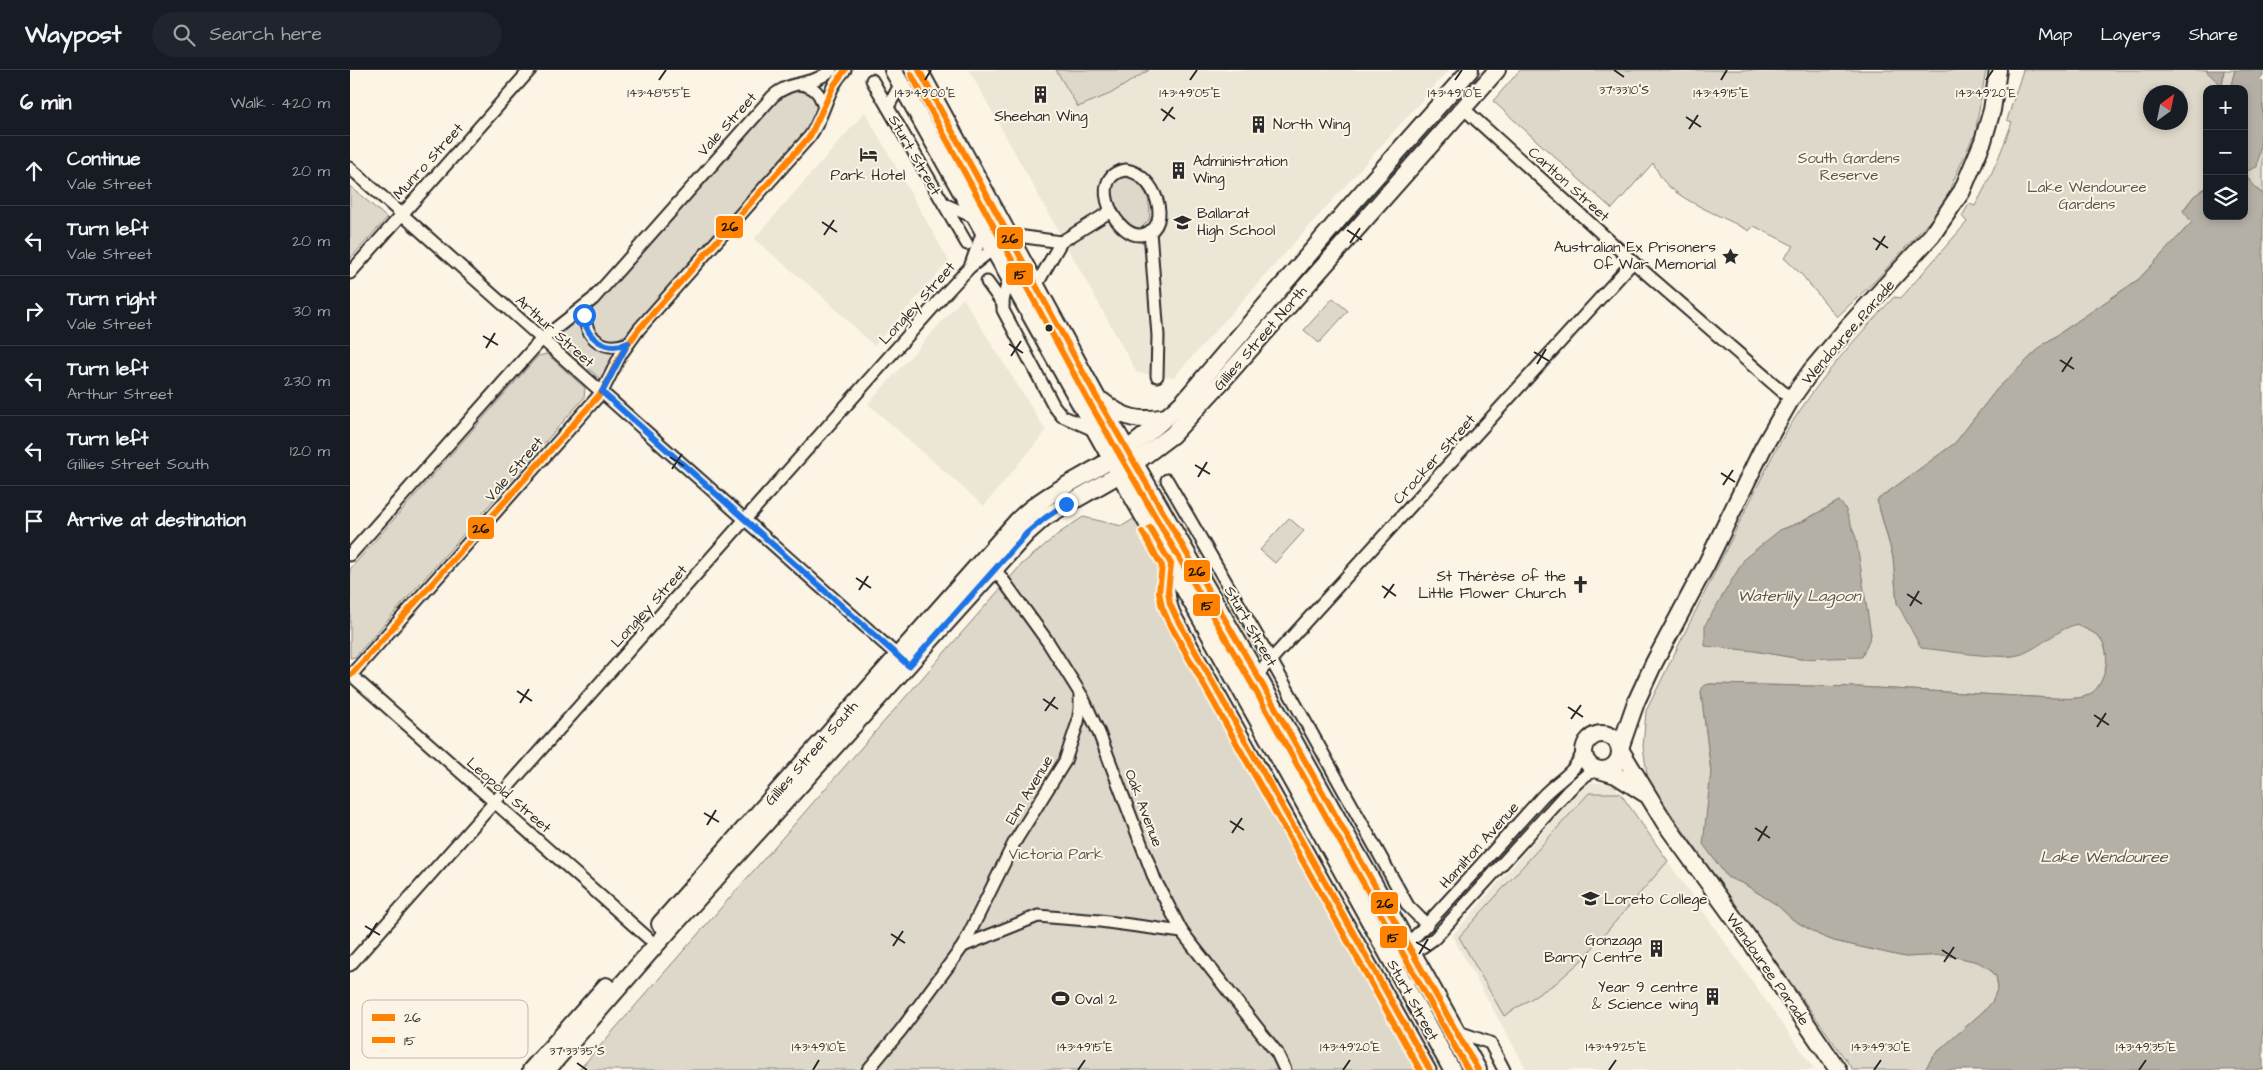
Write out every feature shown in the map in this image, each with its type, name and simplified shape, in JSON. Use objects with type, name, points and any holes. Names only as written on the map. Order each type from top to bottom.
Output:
[{"type":"main road","name":"Sturt Street","points":[[920,70],[1096,396],[1257,675],[1478,1070]]},
{"type":"main road","name":"Gillies Street North","points":[[1131,456],[1202,381],[1375,177],[1470,70]]},
{"type":"main road","name":"Gillies Street North","points":[[1116,467],[1131,456],[1172,435],[1196,411],[1498,70]]},
{"type":"main road","name":"Wendouree Parade","points":[[1838,1070],[1646,794],[1620,749],[1636,702],[1763,448],[1791,399],[1824,355],[1911,260],[1950,210],[1971,172],[1983,141],[1994,98],[1998,70]]},
{"type":"main road","name":"Sturt Street","points":[[897,76],[1452,1070]]},
{"type":"main road","points":[[1375,177],[1390,191]]},
{"type":"main road","points":[[1096,396],[1110,407],[1129,417],[1140,420],[1167,417]]},
{"type":"main road","name":"Gillies Street South","points":[[903,660],[995,570],[1027,533],[1116,467]]},
{"type":"main road","name":"Gillies Street South","points":[[531,1070],[652,941],[903,660],[1027,511],[1048,495],[1116,467]]},
{"type":"main road","name":"Wendouree Parade","points":[[1599,734],[1613,726],[1636,702]]},
{"type":"main road","points":[[1599,734],[1613,736],[1620,749],[1616,764],[1609,769],[1598,770],[1586,761],[1584,747],[1590,738],[1599,734]]},
{"type":"main road","name":"Wendouree Parade","points":[[1598,770],[1616,775],[1646,794]]},
{"type":"main road","name":"Gillies Street South","points":[[547,1070],[652,941]]},
{"type":"street","name":"Munro Street","points":[[350,273],[530,70]]},
{"type":"street","name":"Vale Street","points":[[350,555],[542,340],[585,306],[762,107],[779,90],[790,84],[817,79],[830,70]]},
{"type":"street","name":"Vale Street","points":[[351,675],[602,392],[628,343],[810,136],[834,83],[845,70]]},
{"type":"street","name":"Sturt Street","points":[[888,107],[897,76]]},
{"type":"street","name":"Sturt Street","points":[[872,80],[967,244]]},
{"type":"street","points":[[798,83],[811,86],[816,90],[820,95],[823,105]]},
{"type":"street","name":"Carlton Street","points":[[1463,108],[1632,262],[1791,399]]},
{"type":"street","name":"Arthur Street","points":[[350,168],[903,660]]},
{"type":"street","points":[[1122,171],[1137,173],[1151,185],[1158,202],[1157,222],[1150,231],[1143,235],[1132,234],[1120,224],[1111,211],[1106,192],[1111,178],[1122,171]]},
{"type":"street","name":"Sturt Street","points":[[943,203],[980,224]]},
{"type":"street","points":[[1037,284],[1061,242],[1111,211]]},
{"type":"street","points":[[993,249],[1001,218]]},
{"type":"street","name":"Longley Street","points":[[970,266],[980,224]]},
{"type":"street","points":[[1150,231],[1158,336],[1157,376]]},
{"type":"street","points":[[1010,235],[1061,242]]},
{"type":"street","name":"Longley Street","points":[[350,965],[746,521],[970,266],[993,249]]},
{"type":"street","name":"Crocker Street","points":[[1257,675],[1632,262]]},
{"type":"street","points":[[1003,304],[1009,276]]},
{"type":"street","points":[[987,282],[1003,304],[1005,313],[1056,410],[1066,419],[1096,432]]},
{"type":"street","points":[[585,306],[585,325],[596,340],[612,346],[628,343]]},
{"type":"street","name":"Sturt Street","points":[[1166,480],[1271,660],[1408,906],[1427,925]]},
{"type":"street","name":"Sturt Street","points":[[1171,564],[1168,591],[1170,604],[1176,617],[1430,1070]]},
{"type":"street","points":[[995,570],[1048,642],[1080,693]]},
{"type":"street","name":"Leopold Street","points":[[351,675],[652,941]]},
{"type":"street","name":"Oak Avenue","points":[[1080,693],[1099,733],[1155,880],[1182,932],[1277,1053],[1285,1070]]},
{"type":"street","name":"Elm Avenue","points":[[868,1070],[901,1030],[963,946],[1014,843],[1064,761],[1079,717],[1080,693]]},
{"type":"street","name":"Hamilton Avenue","points":[[1410,950],[1427,925],[1548,790],[1577,766],[1584,747]]},
{"type":"street","name":"Hamilton Avenue","points":[[1393,964],[1410,950],[1442,930],[1569,790],[1586,775],[1598,770]]},
{"type":"street","points":[[963,946],[1038,916],[1100,921],[1182,932]]},
{"type":"street","name":"Sturt Street","points":[[1456,1031],[1490,1043],[1504,1070]]},
{"type":"shaded area","name":"Ballarat High School","points":[[969,70],[1449,70],[1174,377],[1137,373]]},
{"type":"shaded area","points":[[865,112],[949,261],[874,346],[821,295],[754,239]]},
{"type":"shaded area","points":[[963,298],[1046,431],[984,506],[868,404]]},
{"type":"shaded area","name":"Loreto College","points":[[1586,782],[1613,784],[1815,1070],[1527,1070],[1452,936]]},
{"type":"green space","points":[[1056,70],[1149,70],[1110,94],[1078,107]]},
{"type":"green space","name":"South Gardens Reserve","points":[[1520,70],[1986,70],[1976,127],[1979,130],[1976,136],[1973,137],[1951,186],[1952,192],[1946,203],[1877,279],[1837,317],[1801,274],[1784,258],[1794,246],[1754,226],[1749,231],[1691,202],[1670,188],[1653,163],[1612,209],[1493,101]]},
{"type":"green space","name":"Lake Wendouree Gardens","points":[[2023,70],[2206,70],[2221,85],[2203,85],[2203,190],[2194,196],[2183,210],[2192,222],[2139,279],[2044,344],[1997,389],[1955,443],[1877,500],[1893,557],[1897,603],[1978,654],[2010,657],[2064,628],[2076,624],[2097,635],[2102,641],[2105,648],[2106,664],[2102,680],[2093,692],[2079,698],[1858,687],[1709,684],[1701,692],[1711,772],[1704,844],[1727,877],[1744,884],[1777,905],[1792,919],[1819,935],[1834,941],[1905,957],[1944,955],[1961,958],[1978,962],[1990,969],[1996,976],[1998,987],[1992,1002],[1933,1056],[1925,1070],[1853,1070],[1648,781],[1643,747],[1646,711],[1785,433],[1828,372],[1860,334],[1894,297],[1901,298],[1967,222],[1962,216],[1969,204],[1975,206],[1991,175],[2012,122],[2007,120]],"holes":[[[1839,501],[1862,587],[1871,635],[1861,656],[1801,659],[1754,651],[1780,530],[1801,522]]]},
{"type":"green space","name":"Lake Wendouree Gardens","points":[[2224,70],[2235,70],[2231,85],[2222,85]]},
{"type":"green space","points":[[798,89],[808,91],[814,95],[817,101],[815,115],[804,136],[631,332],[616,340],[603,337],[598,333],[594,329],[591,318],[594,305],[774,101],[783,94]]},
{"type":"green space","points":[[2263,104],[2263,194],[2248,179],[2248,170],[2258,158]]},
{"type":"green space","points":[[1126,175],[1133,178],[1142,187],[1148,199],[1149,220],[1141,228],[1129,225],[1124,221],[1112,203],[1112,186],[1116,179]]},
{"type":"green space","points":[[350,186],[387,218],[350,259]]},
{"type":"green space","points":[[1333,298],[1348,311],[1319,343],[1304,330]]},
{"type":"green space","points":[[578,319],[584,334],[593,345],[616,353],[604,377],[600,379],[562,344],[563,332]]},
{"type":"green space","points":[[547,354],[585,388],[584,398],[355,657],[350,658],[350,569],[538,356]]},
{"type":"green space","name":"Victoria Park","points":[[1083,517],[1122,526],[1135,518],[1164,572],[1163,593],[1167,611],[1425,1070],[579,1070],[1022,564],[1058,534]]},
{"type":"green space","points":[[1289,518],[1304,531],[1275,563],[1260,550]]},
{"type":"green space","points":[[1589,793],[1620,793],[1668,861],[1583,959],[1556,983],[1504,1016],[1459,937]]},
{"type":"water","points":[[2206,70],[2224,70],[2222,85],[2221,85]]},
{"type":"water","name":"Lake Wendouree","points":[[2235,70],[2263,70],[2263,75],[2260,79],[2263,82],[2263,93],[2259,156],[2257,167],[2248,171],[2248,85],[2231,85]]},
{"type":"water","name":"Lake Wendouree","points":[[2248,176],[2255,187],[2263,194],[2263,1070],[1925,1070],[1933,1056],[1992,1002],[1998,987],[1996,976],[1990,969],[1978,962],[1961,958],[1944,955],[1905,957],[1834,941],[1819,935],[1792,919],[1777,905],[1744,884],[1727,877],[1703,844],[1711,772],[1701,692],[1703,686],[1709,684],[1858,687],[2079,698],[2089,695],[2098,687],[2105,672],[2105,648],[2097,635],[2077,624],[2062,630],[2029,651],[2013,656],[1988,656],[1921,648],[1897,603],[1893,557],[1877,500],[1955,443],[1997,389],[2044,344],[2139,279],[2192,222],[2183,211],[2194,196],[2203,190],[2203,220],[2248,220]]},
{"type":"water","name":"Waterlily Lagoon","points":[[1839,501],[1845,508],[1856,538],[1871,635],[1862,657],[1801,659],[1754,651],[1705,646],[1705,625],[1745,558],[1780,530],[1802,522]]},
{"type":"transit line","name":"26","points":[[351,675],[602,392],[621,354],[639,329],[810,136],[834,85],[845,70]]},
{"type":"transit line","name":"26","points":[[919,70],[1096,396],[1257,675],[1478,1070]]},
{"type":"transit line","name":"15","points":[[911,74],[1088,400],[1249,679],[1468,1070]]},
{"type":"transit line","name":"26","points":[[1150,528],[1171,564],[1168,591],[1170,604],[1176,617],[1430,1070]]},
{"type":"transit line","name":"15","points":[[1142,532],[1162,566],[1159,592],[1162,607],[1168,621],[1420,1070]]},
{"type":"place","name":"Sheehan Wing","points":[[1041,95]]},
{"type":"place","name":"North Wing","points":[[1259,124]]},
{"type":"place","name":"Park Hotel","points":[[868,154]]},
{"type":"place","name":"Administration Wing","points":[[1179,170]]},
{"type":"place","name":"Ballarat High School","points":[[1183,222]]},
{"type":"place","name":"Australian Ex Prisoners Of War Memorial","points":[[1730,256]]},
{"type":"place","name":"St Thérèse of the Little Flower Church","points":[[1580,585]]},
{"type":"place","name":"Loreto College","points":[[1590,899]]},
{"type":"place","name":"Gonzaga Barry Centre","points":[[1656,949]]},
{"type":"place","name":"Year 9 centre & Science wing","points":[[1712,996]]},
{"type":"place","name":"Oval 2","points":[[1061,999]]},
{"type":"route","points":[[584,315],[588,331],[599,342],[612,346],[628,343],[602,392],[909,666],[1027,533],[1066,504]]}]
